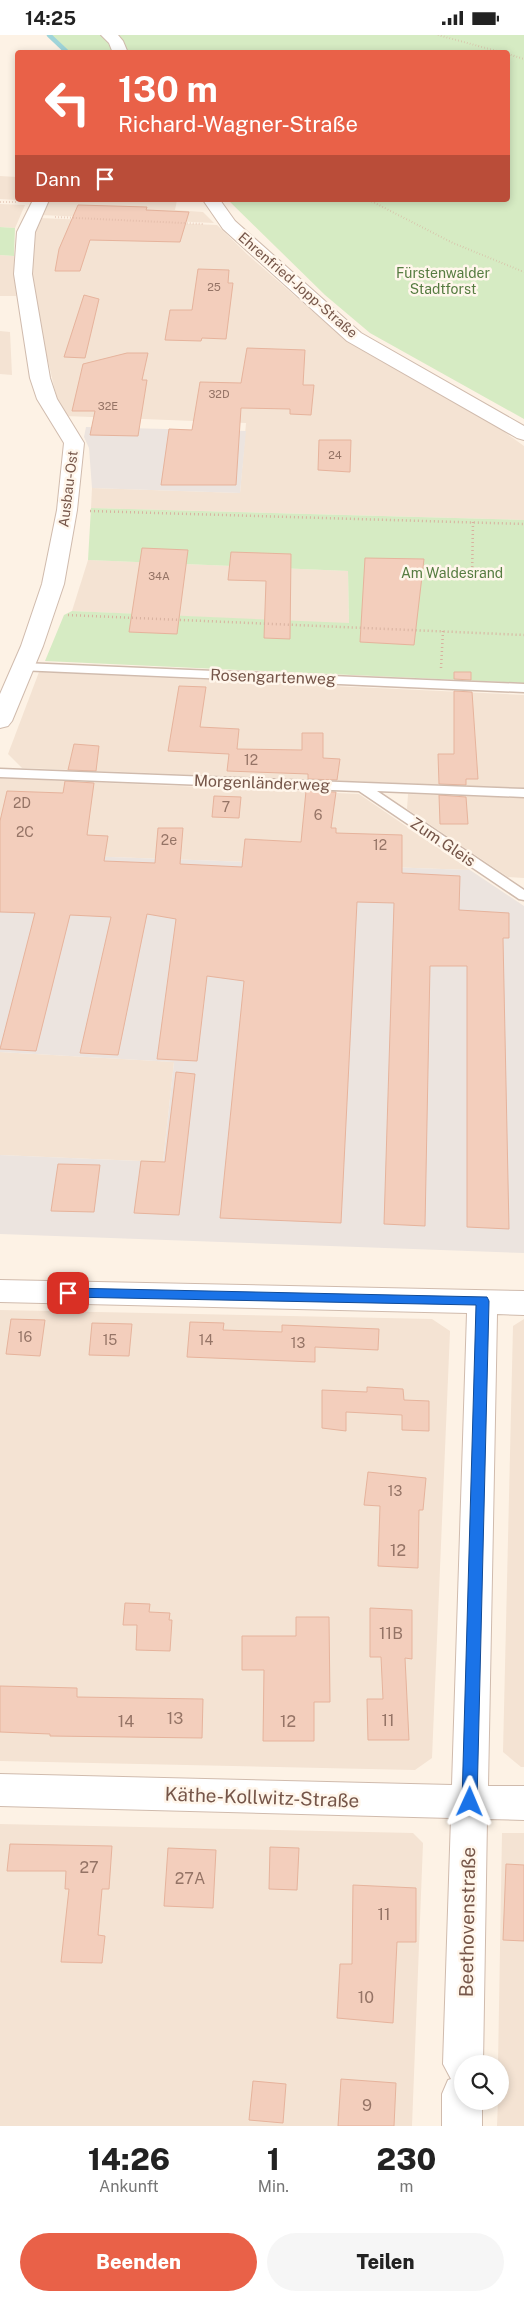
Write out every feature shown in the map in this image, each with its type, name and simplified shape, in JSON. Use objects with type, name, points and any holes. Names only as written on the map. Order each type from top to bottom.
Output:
[{"type":"street","points":[[108,35],[116,41],[120,50]]},
{"type":"street","name":"Ehrenfried-Jopp-Straße","points":[[212,202],[229,225],[354,337],[524,434]]},
{"type":"street","name":"Ausbau-Ost","points":[[0,721],[23,667],[53,584],[67,510],[74,443],[47,399],[40,378],[23,275],[26,231],[37,208]]},
{"type":"street","points":[[0,1291],[524,1303]]},
{"type":"street","name":"Beethovenstraße","points":[[463,2055],[482,1301]]},
{"type":"street","name":"Käthe-Kollwitz-Straße","points":[[0,1790],[524,1803]]},
{"type":"street","points":[[462,2110],[462,2126]]},
{"type":"lane","name":"Rosengartenweg","points":[[23,667],[524,688]]},
{"type":"lane","name":"Morgenländerweg","points":[[0,773],[524,793]]},
{"type":"lane","name":"Zum Gleis","points":[[362,787],[524,896]]},
{"type":"path","points":[[438,35],[493,50]]},
{"type":"path","points":[[510,55],[524,59]]},
{"type":"path","points":[[374,202],[453,243],[524,273]]},
{"type":"path","points":[[37,208],[229,225]]},
{"type":"path","points":[[67,510],[524,524]]},
{"type":"path","points":[[472,579],[473,522]]},
{"type":"path","points":[[42,614],[524,635]]},
{"type":"path","points":[[441,685],[443,631]]},
{"type":"shaded area","points":[[0,176],[15,177],[15,200],[0,199]]},
{"type":"shaded area","points":[[49,202],[177,202],[175,210],[203,212],[214,223],[41,215]]},
{"type":"shaded area","points":[[0,204],[25,205],[15,228],[0,227]]},
{"type":"shaded area","points":[[39,218],[217,225],[248,255],[348,342],[496,426],[524,446],[524,520],[91,508],[92,488],[240,493],[246,423],[65,416],[57,399],[35,306],[31,274],[32,236]]},
{"type":"shaded area","points":[[0,255],[14,256],[16,296],[0,296]]},
{"type":"shaded area","points":[[0,331],[10,332],[12,375],[0,374]]},
{"type":"shaded area","points":[[86,427],[246,431],[240,493],[92,488],[89,448],[84,437]]},
{"type":"shaded area","points":[[88,560],[348,571],[349,624],[72,611]]},
{"type":"shaded area","points":[[39,672],[524,695],[524,788],[22,768],[8,754]]},
{"type":"shaded area","points":[[0,778],[359,794],[470,870],[0,853]]},
{"type":"shaded area","points":[[408,794],[524,798],[524,878],[508,877],[407,809]]},
{"type":"shaded area","points":[[0,853],[470,870],[524,906],[524,1253],[0,1234],[0,1155],[163,1162],[174,1062],[0,1052]]},
{"type":"shaded area","points":[[0,1052],[174,1062],[163,1162],[0,1155]]},
{"type":"shaded area","points":[[0,1310],[432,1319],[450,1331],[432,1758],[415,1770],[0,1761]]},
{"type":"shaded area","points":[[524,1319],[524,1767],[521,1767],[503,1752],[513,1326]]},
{"type":"shaded area","points":[[0,1824],[413,1833],[423,1843],[412,2126],[0,2126]]},
{"type":"shaded area","points":[[502,1833],[524,1833],[524,2126],[497,2126],[498,2110],[509,2110],[509,2055],[498,2055]]},
{"type":"green space","name":"Fürstenwalder Stadtforst","points":[[51,35],[524,35],[524,419],[370,333],[325,295],[230,202],[510,202],[510,50],[68,50]]},
{"type":"green space","points":[[0,227],[15,228],[14,256],[0,255]]},
{"type":"green space","name":"Am Waldesrand","points":[[91,508],[524,520],[524,683],[45,661],[64,615],[72,611],[349,623],[348,571],[88,560]]},
{"type":"building","points":[[78,205],[147,207],[146,210],[189,212],[180,242],[90,240],[80,271],[55,271],[59,249]]},
{"type":"building","points":[[198,269],[229,270],[228,283],[233,283],[226,339],[202,338],[201,341],[165,340],[170,310],[192,310]]},
{"type":"building","points":[[84,295],[99,299],[85,358],[64,357]]},
{"type":"building","points":[[247,348],[305,350],[303,385],[314,385],[311,415],[290,414],[290,409],[241,408],[236,485],[161,485],[169,429],[192,430],[200,382],[241,383]]},
{"type":"building","points":[[127,353],[148,353],[142,380],[147,380],[138,436],[90,435],[95,411],[72,411],[83,364]]},
{"type":"building","points":[[319,440],[351,440],[350,472],[318,470]]},
{"type":"building","points":[[142,548],[188,550],[177,634],[129,632]]},
{"type":"building","points":[[231,552],[291,554],[290,639],[264,638],[266,581],[228,580]]},
{"type":"building","points":[[365,558],[424,559],[414,645],[360,642]]},
{"type":"building","points":[[454,672],[471,672],[471,680],[454,679]]},
{"type":"building","points":[[179,686],[206,687],[200,727],[239,729],[237,749],[302,750],[302,733],[323,733],[323,758],[340,759],[337,780],[308,779],[308,774],[227,771],[229,754],[168,751]]},
{"type":"building","points":[[454,691],[472,692],[478,779],[466,779],[466,785],[439,784],[438,754],[454,754]]},
{"type":"building","points":[[74,744],[99,746],[96,771],[68,770]]},
{"type":"building","points":[[65,781],[94,783],[87,835],[108,836],[104,861],[155,863],[158,828],[183,828],[180,864],[242,867],[245,839],[301,842],[306,791],[336,792],[331,828],[336,828],[336,833],[402,835],[402,873],[460,876],[459,910],[509,913],[509,938],[503,938],[509,1229],[467,1227],[467,966],[430,966],[425,1226],[384,1224],[394,903],[357,902],[341,1223],[220,1218],[244,981],[207,976],[197,1061],[157,1059],[176,919],[147,914],[118,1055],[80,1053],[111,917],[70,915],[36,1051],[0,1049],[35,913],[0,912],[0,821],[7,791],[63,793]]},
{"type":"building","points":[[439,795],[466,797],[468,824],[440,824]]},
{"type":"building","points":[[214,796],[241,797],[239,818],[212,817]]},
{"type":"building","points":[[176,1072],[195,1074],[179,1215],[134,1213],[141,1161],[165,1162]]},
{"type":"building","points":[[58,1164],[100,1165],[94,1212],[51,1211]]},
{"type":"building","points":[[11,1319],[45,1320],[40,1356],[6,1354]]},
{"type":"building","points":[[190,1322],[224,1323],[223,1330],[282,1332],[282,1325],[379,1329],[378,1350],[315,1347],[315,1362],[187,1357]]},
{"type":"building","points":[[92,1323],[132,1324],[129,1356],[89,1355]]},
{"type":"building","points":[[367,1387],[403,1389],[404,1400],[429,1401],[429,1431],[402,1430],[402,1415],[346,1412],[346,1431],[322,1428],[322,1390],[367,1392]]},
{"type":"building","points":[[368,1472],[426,1478],[423,1510],[419,1510],[418,1568],[378,1566],[380,1506],[364,1505]]},
{"type":"building","points":[[125,1603],[150,1604],[149,1612],[170,1613],[169,1620],[172,1620],[170,1651],[136,1650],[137,1625],[123,1625]]},
{"type":"building","points":[[370,1608],[412,1610],[412,1659],[405,1658],[409,1740],[368,1740],[367,1699],[383,1699],[381,1657],[370,1657]]},
{"type":"building","points":[[296,1617],[329,1617],[330,1702],[314,1702],[314,1741],[263,1741],[264,1670],[242,1670],[242,1636],[296,1636]]},
{"type":"building","points":[[0,1686],[77,1688],[77,1697],[203,1699],[202,1738],[50,1736],[50,1734],[0,1732]]},
{"type":"building","points":[[10,1844],[112,1846],[109,1889],[102,1889],[98,1935],[105,1936],[102,1963],[61,1962],[69,1889],[65,1889],[66,1871],[7,1871]]},
{"type":"building","points":[[270,1847],[299,1848],[297,1890],[269,1889]]},
{"type":"building","points":[[168,1848],[216,1850],[213,1908],[164,1906]]},
{"type":"building","points":[[506,1864],[524,1865],[524,1941],[503,1940]]},
{"type":"building","points":[[353,1885],[416,1888],[416,1942],[397,1942],[393,2023],[337,2018],[340,1964],[352,1964]]},
{"type":"building","points":[[341,2079],[396,2083],[394,2126],[338,2126]]},
{"type":"building","points":[[253,2081],[286,2084],[283,2123],[249,2120]]},
{"type":"waterway","points":[[49,35],[65,50]]},
{"type":"route","points":[[68,1293],[482,1301],[470,1802]]}]
